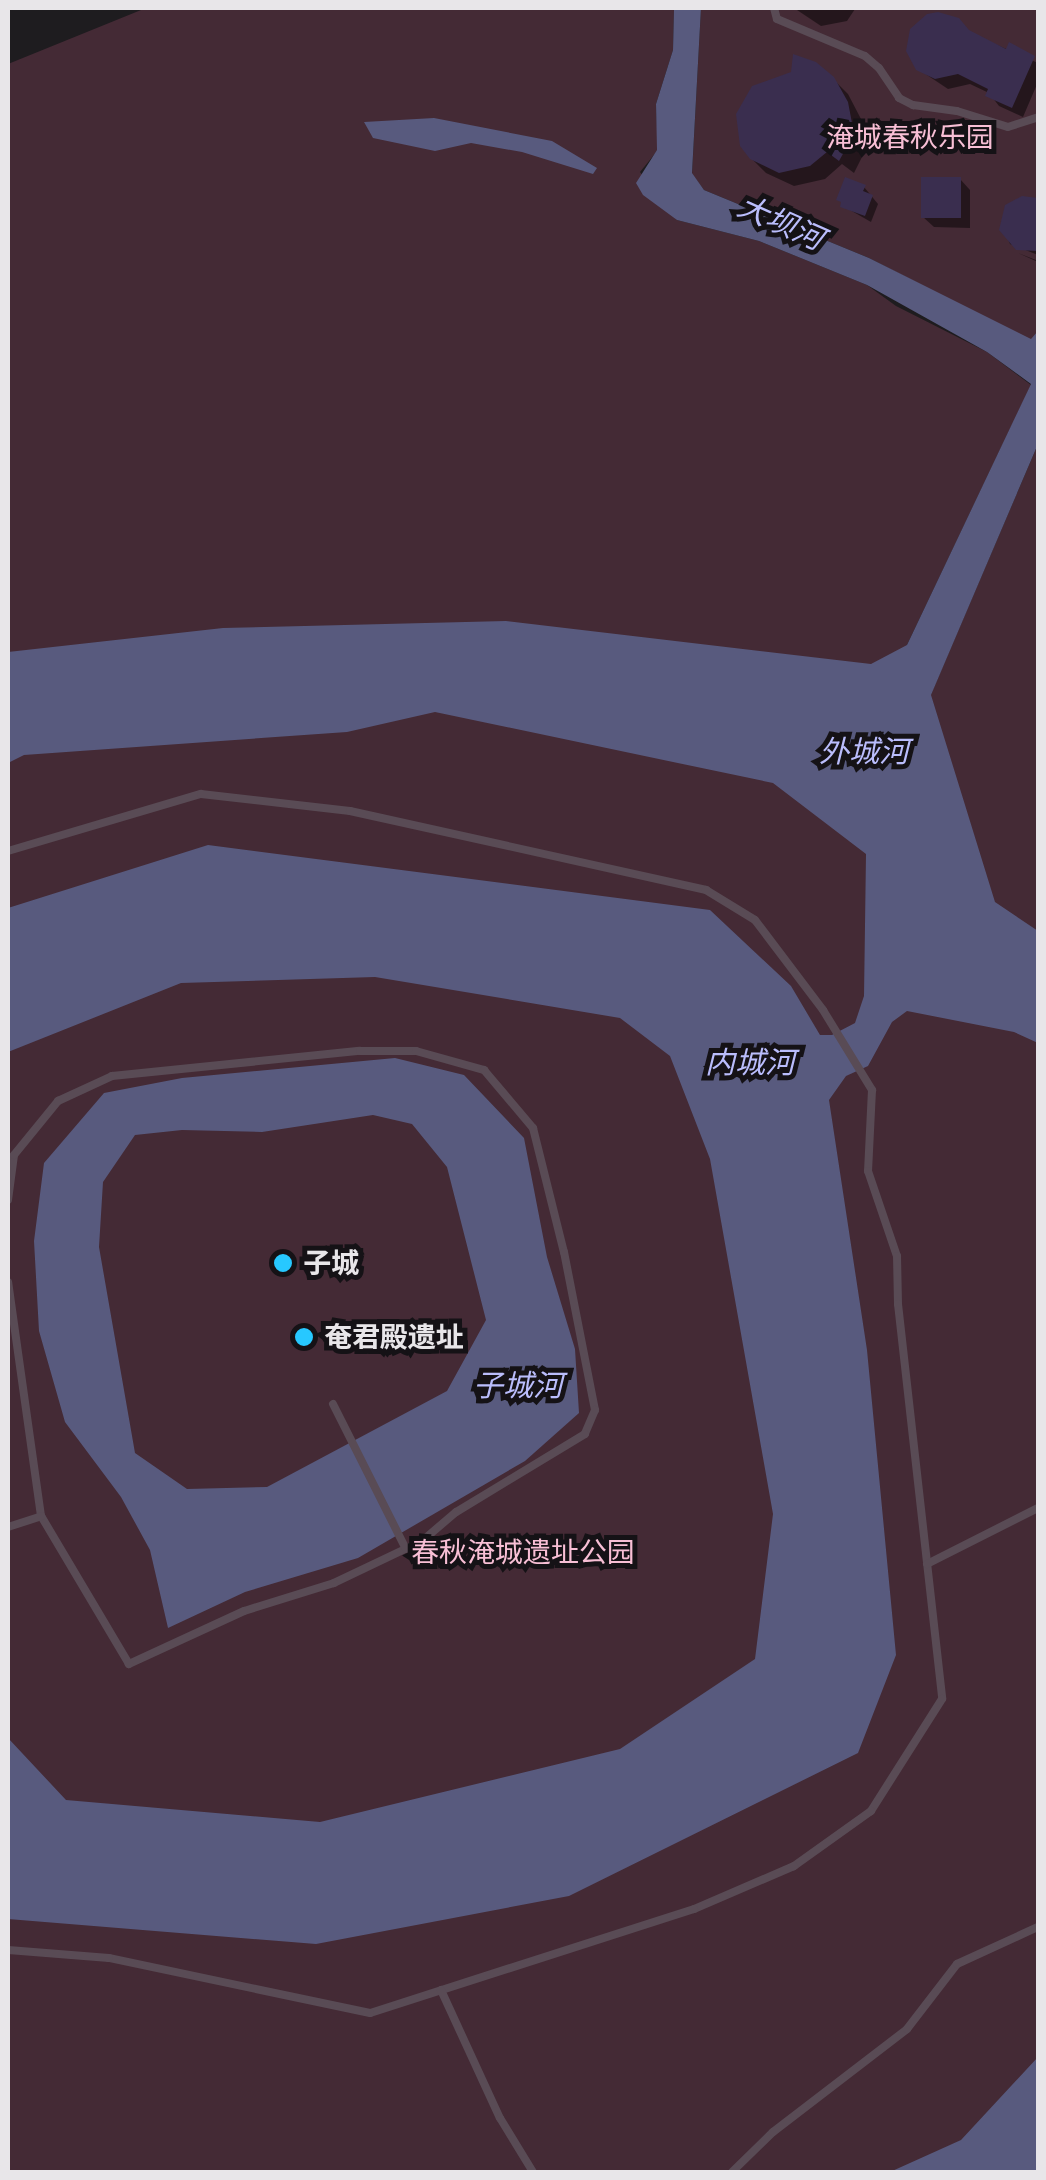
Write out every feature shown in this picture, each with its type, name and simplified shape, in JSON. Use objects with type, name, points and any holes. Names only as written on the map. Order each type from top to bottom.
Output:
[{"type":"lane","points":[[774,8],[777,19],[865,56],[880,68],[899,98],[913,105],[957,111],[1008,127],[1038,117]]},
{"type":"lane","points":[[8,851],[201,794],[350,812],[706,890],[755,920],[823,1010],[872,1090],[868,1170],[897,1256],[898,1304],[942,1699],[872,1811],[794,1866],[694,1909],[370,2012],[343,2010],[110,1958],[8,1950]]},
{"type":"lane","points":[[8,1200],[14,1155],[58,1102],[112,1076],[360,1052],[416,1051],[484,1070],[533,1128],[564,1252],[595,1410],[585,1434],[456,1512],[422,1541],[404,1545],[334,1583],[244,1611],[130,1664],[40,1516],[8,1282]]},
{"type":"lane","points":[[333,1404],[404,1545]]},
{"type":"lane","points":[[927,1564],[1038,1508]]},
{"type":"lane","points":[[8,1526],[40,1516]]},
{"type":"lane","points":[[732,2172],[772,2132],[908,2029],[957,1964],[1038,1927]]},
{"type":"lane","points":[[440,1990],[500,2118],[532,2172]]},
{"type":"green space","name":"春秋淹城遗址公园","points":[[146,8],[674,8],[673,50],[656,104],[658,150],[640,172],[677,220],[759,241],[867,285],[896,306],[987,352],[1031,385],[907,645],[931,694],[1038,444],[1038,2172],[8,2172],[8,64]]},
{"type":"green space","name":"淹城春秋乐园","points":[[701,8],[1038,8],[1038,345],[869,258],[704,190],[692,174]]},
{"type":"water","name":"内城河","points":[[674,8],[701,8],[692,173],[704,190],[869,258],[1031,339],[1038,331],[1038,444],[931,695],[995,902],[1038,931],[1038,1043],[1014,1032],[907,1011],[892,1022],[868,1066],[846,1076],[829,1100],[867,1350],[896,1655],[858,1753],[569,1896],[316,1944],[8,1919],[8,1738],[66,1800],[320,1822],[620,1749],[755,1659],[773,1514],[710,1159],[670,1056],[620,1018],[375,977],[181,983],[8,1052],[8,908],[208,845],[710,910],[791,986],[820,1035],[832,1035],[855,1023],[864,996],[866,854],[773,783],[435,712],[347,732],[24,755],[8,763],[8,652],[223,628],[506,621],[871,664],[907,645],[1031,384],[987,352],[867,285],[759,241],[677,220],[643,195],[636,183],[657,150],[656,104],[673,50]]},
{"type":"water","points":[[434,118],[552,141],[597,168],[593,174],[522,152],[471,143],[435,151],[373,138],[364,122]]},
{"type":"water","name":"子城河","points":[[395,1058],[464,1075],[524,1138],[547,1257],[575,1349],[579,1413],[525,1461],[358,1558],[245,1592],[168,1628],[150,1550],[121,1497],[65,1422],[39,1331],[34,1241],[44,1163],[104,1093],[182,1078]],"holes":[[[373,1115],[412,1124],[447,1167],[486,1320],[447,1391],[267,1487],[187,1489],[135,1453],[99,1247],[103,1182],[135,1135],[182,1130],[262,1132]]]},
{"type":"water","points":[[1038,2057],[1038,2172],[890,2172],[961,2140]]},
{"type":"building","points":[[938,12],[959,18],[969,30],[1006,49],[1009,42],[1035,56],[1012,108],[985,96],[988,89],[958,74],[935,79],[916,70],[906,51],[910,29],[927,14]]},
{"type":"building","points":[[793,54],[816,62],[834,77],[848,102],[852,123],[849,143],[839,161],[827,152],[810,166],[779,173],[750,159],[740,146],[736,114],[752,86],[791,72]]},
{"type":"building","points":[[845,177],[866,185],[863,191],[873,195],[865,216],[840,207],[841,202],[836,200]]},
{"type":"building","points":[[921,177],[961,177],[961,218],[921,218]]},
{"type":"building","points":[[1022,196],[1038,198],[1038,251],[1016,250],[999,230],[1005,205]]},
{"type":"place","name":"子城","points":[[283,1263]]},
{"type":"place","name":"奄君殿遗址","points":[[304,1337]]},
{"type":"water label","name":"大坝河","points":[[781,222]]},
{"type":"water label","name":"外城河","points":[[864,751]]}]
